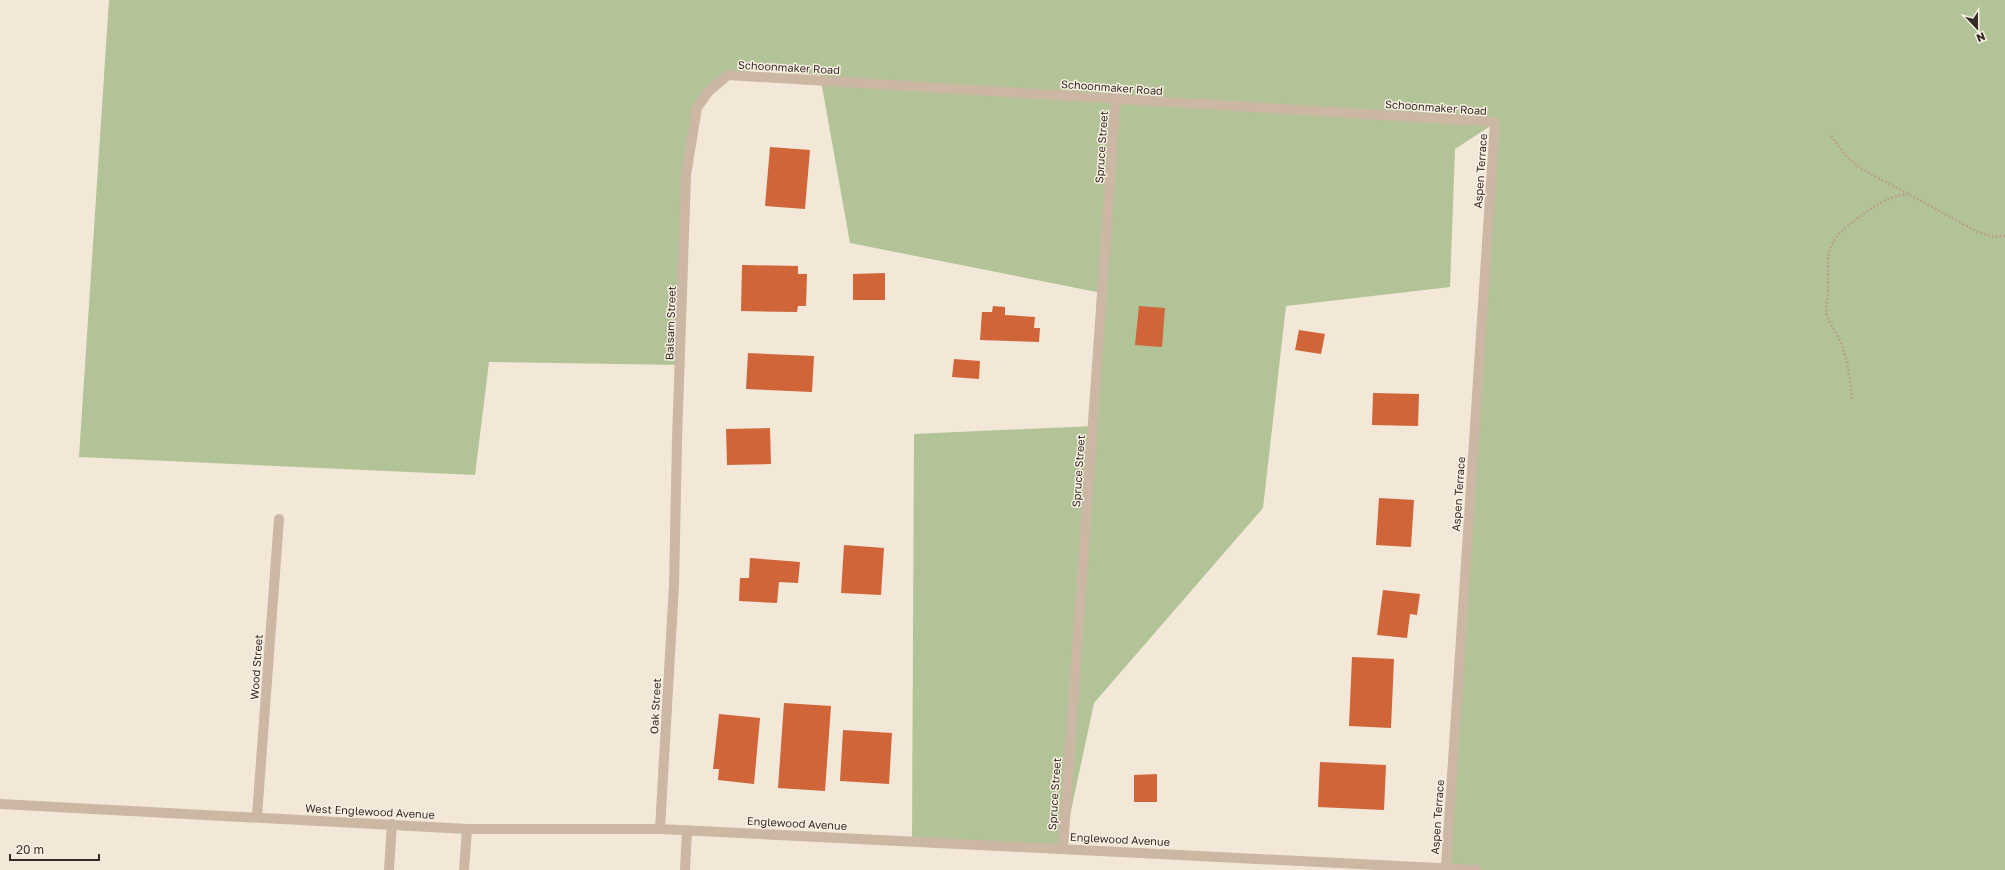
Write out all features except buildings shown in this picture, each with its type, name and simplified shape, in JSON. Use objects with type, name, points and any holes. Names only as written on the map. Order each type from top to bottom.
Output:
[{"type":"street","name":"Schoonmaker Road","points":[[728,75],[1116,97],[1495,122]]},
{"type":"street","name":"Balsam Street","points":[[674,585],[677,440],[686,175],[697,108],[708,92],[728,75]]},
{"type":"street","name":"Spruce Street","points":[[1062,848],[1116,97]]},
{"type":"street","name":"Aspen Terrace","points":[[1446,868],[1495,122]]},
{"type":"street","name":"Wood Street","points":[[257,816],[279,519]]},
{"type":"street","name":"Oak Street","points":[[660,829],[674,585]]},
{"type":"street","name":"West Englewood Avenue","points":[[0,804],[257,816],[466,829],[660,829],[738,832]]},
{"type":"street","points":[[389,870],[392,824]]},
{"type":"street","points":[[464,870],[466,829]]},
{"type":"street","points":[[685,870],[687,830]]},
{"type":"street","name":"Englewood Avenue","points":[[738,832],[1062,848],[1329,866],[1477,870]]},
{"type":"path","points":[[1831,136],[1847,158],[1862,169],[1978,232],[1993,237],[2005,236]]},
{"type":"path","points":[[1852,399],[1849,370],[1841,342],[1831,325],[1826,311],[1828,254],[1844,227],[1879,203],[1895,196],[1909,194]]},
{"type":"green space","points":[[109,0],[2005,0],[2005,870],[1480,870],[1446,867],[1495,123],[1455,149],[1450,287],[1286,306],[1263,508],[1094,703],[1063,848],[912,841],[914,434],[1093,426],[1102,293],[850,243],[820,75],[748,70],[728,75],[697,108],[686,175],[681,365],[489,362],[475,475],[79,457]]}]
